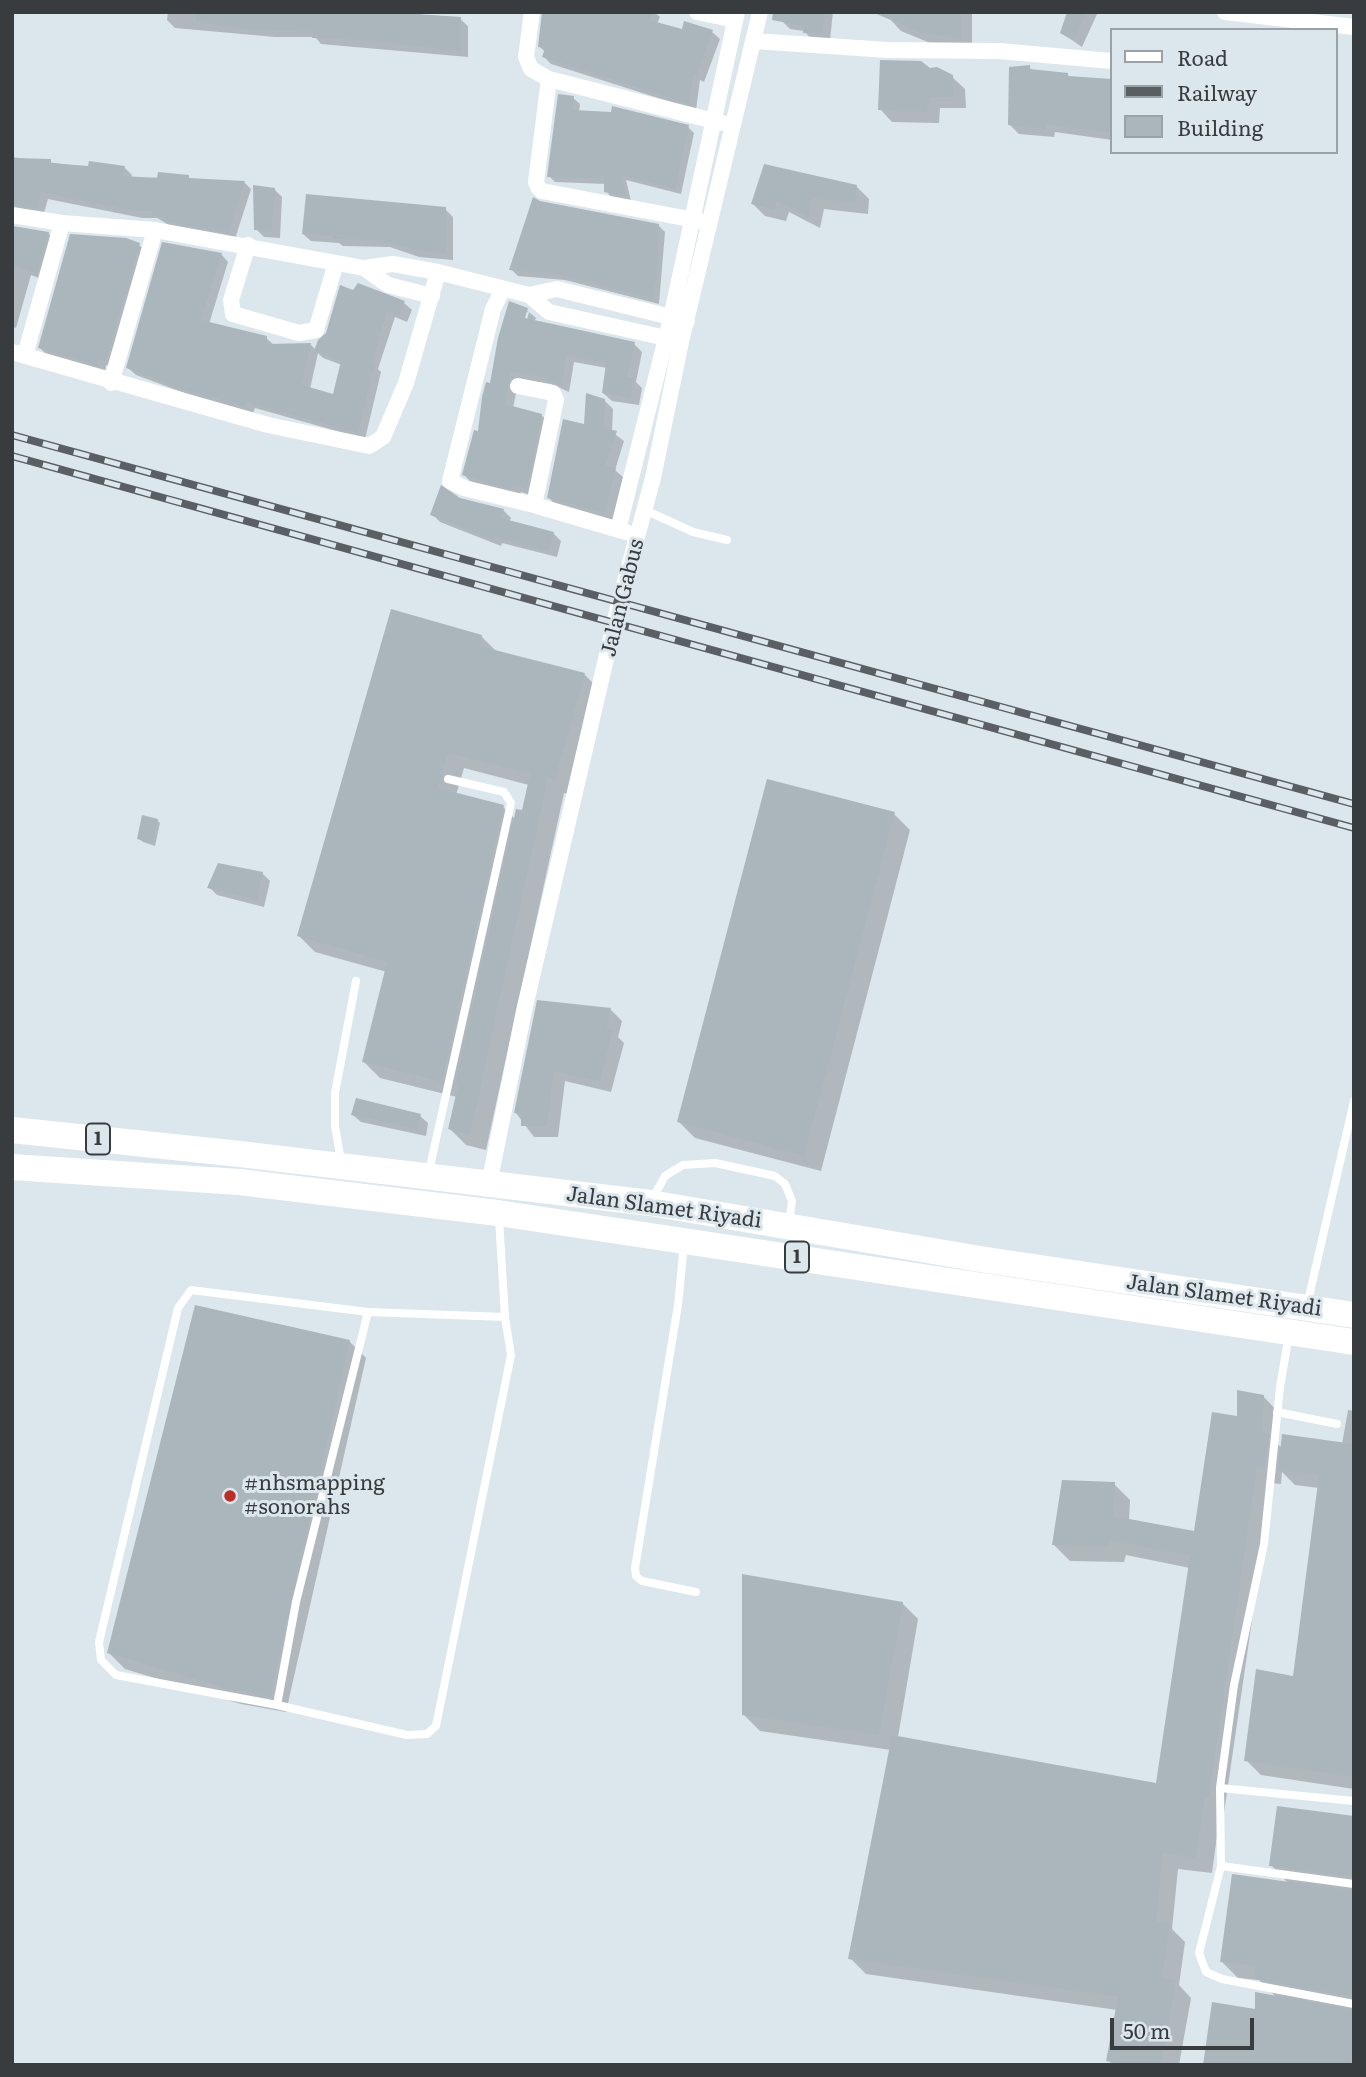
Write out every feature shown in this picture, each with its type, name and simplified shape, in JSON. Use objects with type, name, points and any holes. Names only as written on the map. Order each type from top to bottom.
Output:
[{"type":"highway","name":"Jalan Slamet Riyadi","points":[[12,1130],[184,1147],[650,1203],[980,1259],[1354,1315]]},
{"type":"highway","name":"Jalan Slamet Riyadi","points":[[12,1167],[239,1182],[492,1213],[1354,1342]]},
{"type":"street","points":[[532,12],[526,57],[531,69],[549,79],[734,126]]},
{"type":"street","points":[[679,319],[690,219],[736,16],[697,12]]},
{"type":"street","points":[[618,530],[708,222],[734,126],[760,12]]},
{"type":"street","points":[[1225,12],[1354,27]]},
{"type":"street","points":[[754,41],[888,50],[999,51],[1110,61]]},
{"type":"street","points":[[549,79],[536,182],[542,191],[708,222]]},
{"type":"street","points":[[12,215],[62,223],[155,230],[364,268],[393,264],[438,272],[529,295],[557,289],[679,319]]},
{"type":"street","points":[[62,223],[19,354],[111,383],[268,425],[369,446],[383,437],[406,383],[438,272]]},
{"type":"street","points":[[111,383],[155,230]]},
{"type":"street","points":[[248,246],[231,300],[233,314],[299,333],[312,333],[319,325],[336,263]]},
{"type":"street","points":[[364,268],[388,285],[432,296]]},
{"type":"street","points":[[501,290],[493,309],[450,481],[464,488],[534,505],[638,536]]},
{"type":"street","points":[[529,295],[549,312],[673,340]]},
{"type":"street","name":"Jalan Gabus","points":[[492,1213],[488,1185],[524,1011],[620,603],[645,510],[673,340]]},
{"type":"street","points":[[519,386],[553,393],[556,400],[534,505]]},
{"type":"lane","points":[[645,510],[693,532],[727,540]]},
{"type":"lane","points":[[428,1178],[510,803],[505,792],[448,779]]},
{"type":"lane","points":[[342,1167],[335,1126],[335,1093],[356,981]]},
{"type":"lane","points":[[1306,1308],[1354,1101]]},
{"type":"lane","points":[[650,1203],[665,1176],[695,1162],[715,1163],[775,1176],[785,1184],[792,1201],[789,1227]]},
{"type":"lane","points":[[492,1213],[511,1355],[436,1726],[427,1734],[407,1735],[277,1705],[116,1675],[101,1660],[99,1642],[183,1298],[191,1290],[368,1312],[505,1317]]},
{"type":"lane","points":[[684,1241],[678,1306],[635,1568],[636,1576],[642,1581],[696,1592]]},
{"type":"lane","points":[[277,1705],[296,1602],[368,1312]]},
{"type":"lane","points":[[1290,1332],[1277,1412],[1264,1544],[1234,1685],[1220,1788],[1221,1866],[1199,1953],[1206,1972],[1222,1979],[1354,2004]]},
{"type":"lane","points":[[1277,1412],[1337,1424]]},
{"type":"lane","points":[[1220,1788],[1354,1801]]},
{"type":"lane","points":[[1221,1866],[1354,1884]]},
{"type":"building","points":[[196,12],[387,12],[461,17],[461,51],[340,38],[312,38],[313,31],[243,29],[196,22]]},
{"type":"building","points":[[542,12],[652,12],[649,20],[682,29],[684,21],[713,30],[697,75],[693,74],[689,104],[542,57],[545,48],[538,47]]},
{"type":"building","points":[[773,12],[825,12],[822,33],[803,33],[803,26],[772,20]]},
{"type":"building","points":[[872,12],[961,12],[961,38],[921,33]]},
{"type":"building","points":[[1067,12],[1087,12],[1074,41],[1060,33]]},
{"type":"building","points":[[880,60],[921,61],[930,68],[937,67],[953,75],[954,97],[929,97],[927,112],[878,110]]},
{"type":"building","points":[[1030,65],[1030,69],[1068,73],[1068,76],[1110,79],[1110,133],[1046,124],[1046,129],[1008,125],[1009,67]]},
{"type":"building","points":[[558,94],[574,96],[573,110],[611,112],[612,106],[689,125],[675,189],[621,175],[626,196],[604,192],[604,179],[547,177]]},
{"type":"building","points":[[12,158],[51,159],[51,163],[88,166],[89,161],[125,166],[123,176],[157,178],[158,172],[189,175],[189,178],[245,181],[228,233],[164,221],[165,218],[152,215],[152,211],[133,211],[41,192],[37,207],[42,209],[12,205]]},
{"type":"building","points":[[764,164],[857,185],[856,203],[812,198],[809,217],[777,201],[774,210],[751,204]]},
{"type":"building","points":[[253,185],[275,188],[272,231],[254,230]]},
{"type":"building","points":[[306,194],[446,207],[446,253],[410,250],[410,247],[384,243],[384,240],[333,239],[333,236],[302,234]]},
{"type":"building","points":[[533,197],[540,201],[659,224],[657,277],[652,298],[556,274],[509,270]]},
{"type":"building","points":[[12,226],[49,232],[37,274],[12,265]]},
{"type":"building","points":[[70,234],[126,238],[140,243],[106,361],[99,359],[97,365],[38,348]]},
{"type":"building","points":[[162,242],[222,253],[201,320],[267,336],[267,344],[311,343],[302,385],[333,394],[341,361],[314,351],[318,340],[326,333],[340,285],[353,290],[358,283],[405,301],[399,315],[387,311],[372,362],[375,363],[358,433],[247,402],[246,407],[189,391],[126,368]]},
{"type":"building","points":[[509,301],[528,308],[525,318],[635,342],[627,377],[634,378],[631,398],[602,393],[606,363],[566,355],[562,385],[545,381],[545,377],[511,372],[505,404],[542,414],[527,489],[513,485],[511,489],[462,475],[474,430],[478,431],[482,397],[486,382],[490,383],[498,338]]},
{"type":"building","points":[[586,393],[605,399],[604,428],[617,431],[605,466],[616,468],[605,513],[547,498],[563,419],[584,424]]},
{"type":"building","points":[[441,485],[460,498],[504,509],[501,518],[554,532],[549,551],[494,537],[493,540],[430,515]]},
{"type":"building","points":[[391,609],[482,635],[479,646],[585,673],[555,780],[548,778],[470,1135],[448,1129],[458,1086],[455,1086],[516,809],[522,810],[530,774],[448,753],[438,788],[504,805],[442,1082],[362,1062],[387,962],[297,936]]},
{"type":"building","points":[[767,779],[895,812],[804,1156],[677,1122]]},
{"type":"building","points":[[142,815],[158,819],[152,843],[137,839]]},
{"type":"building","points":[[218,863],[263,872],[257,900],[207,888]]},
{"type":"building","points":[[537,1000],[611,1008],[607,1028],[613,1030],[600,1082],[554,1071],[547,1126],[521,1126],[521,1114],[514,1113]]},
{"type":"building","points":[[356,1098],[421,1114],[418,1129],[351,1115]]},
{"type":"building","name":"#nhsmapping #sonorahs","points":[[195,1305],[350,1340],[270,1697],[224,1688],[107,1653]]},
{"type":"building","points":[[1237,1390],[1264,1395],[1262,1432],[1269,1433],[1265,1469],[1257,1468],[1209,1797],[1205,1798],[1196,1858],[1163,1853],[1156,1921],[1170,1924],[1162,1978],[1176,1980],[1161,2065],[1123,2065],[1106,2061],[1118,1997],[848,1959],[892,1735],[1156,1783],[1190,1556],[1110,1540],[1108,1547],[1052,1545],[1062,1480],[1115,1482],[1113,1516],[1194,1531],[1212,1412],[1237,1416]]},
{"type":"building","points":[[1282,1434],[1354,1444],[1354,1777],[1244,1761],[1256,1669],[1293,1676],[1319,1475],[1278,1470]]},
{"type":"building","points":[[742,1574],[903,1602],[879,1735],[742,1715]]},
{"type":"building","points":[[1277,1806],[1354,1816],[1354,1877],[1269,1866]]},
{"type":"building","points":[[1232,1874],[1354,1891],[1354,1997],[1255,1979],[1255,1966],[1220,1962]]},
{"type":"building","points":[[1255,1992],[1354,2010],[1351,2065],[1203,2065],[1212,2002],[1255,2009]]},
{"type":"railway","points":[[12,435],[1354,804]]},
{"type":"railway","points":[[12,456],[1354,828]]},
{"type":"place","name":"#nhsmapping #sonorahs","points":[[230,1496]]}]
